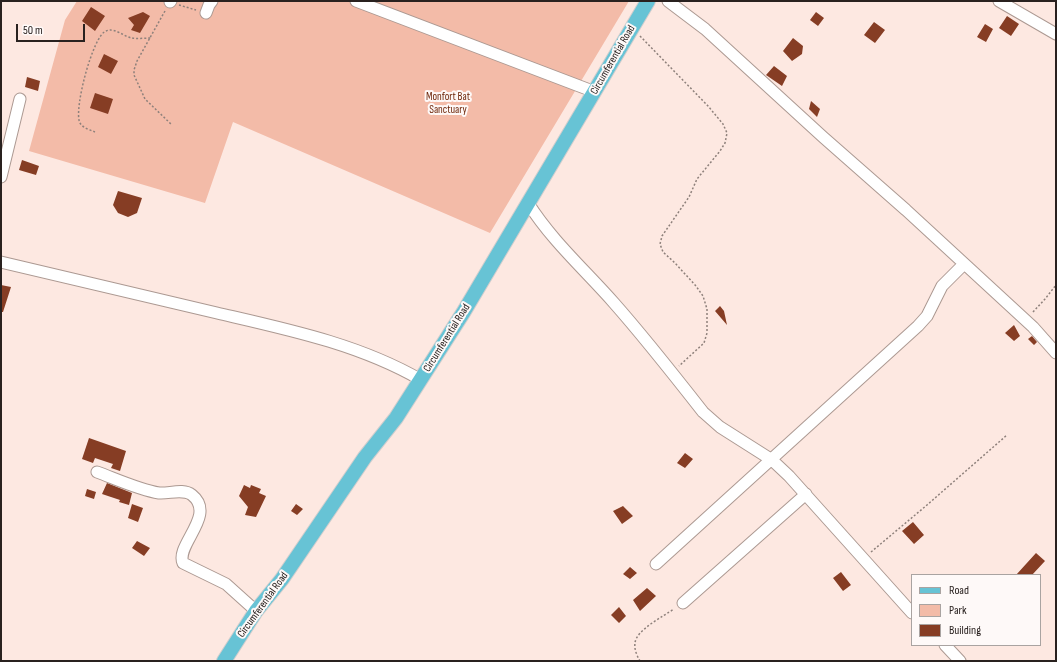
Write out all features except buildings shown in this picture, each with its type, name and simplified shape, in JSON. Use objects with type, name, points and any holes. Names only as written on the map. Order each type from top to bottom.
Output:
[{"type":"main road","name":"Circumferential Road","points":[[224,661],[256,611],[282,579],[366,457],[396,418],[421,380],[595,92],[648,1]]},
{"type":"street","points":[[206,13],[208,6],[212,1]]},
{"type":"street","points":[[356,1],[595,92]]},
{"type":"street","points":[[668,1],[705,29],[1025,320],[1056,353]]},
{"type":"street","points":[[999,1],[1056,34]]},
{"type":"street","points":[[1,177],[20,99]]},
{"type":"street","points":[[528,203],[553,237],[613,302],[711,420],[772,460],[789,476],[911,612]]},
{"type":"street","points":[[1,262],[252,321],[329,342],[400,368],[421,380]]},
{"type":"street","points":[[656,564],[918,326],[927,316],[942,286],[964,264]]},
{"type":"street","points":[[97,472],[157,493],[185,492],[192,495],[199,506],[200,514],[182,556],[183,563],[226,584],[256,611]]},
{"type":"street","points":[[683,603],[806,494]]},
{"type":"street","points":[[946,646],[960,661]]},
{"type":"path","points":[[172,125],[146,99],[134,75],[134,70],[137,61],[170,1],[206,13]]},
{"type":"path","points":[[632,28],[708,106],[723,124],[727,133],[725,143],[697,179],[689,197],[662,236],[660,244],[663,252],[696,286],[703,296],[707,309],[707,333],[704,343],[672,373]]},
{"type":"path","points":[[95,132],[84,128],[80,124],[78,117],[79,102],[84,83],[91,58],[101,33],[106,30],[111,30],[132,38],[151,38]]},
{"type":"path","points":[[1025,320],[1045,299],[1056,284]]},
{"type":"path","points":[[864,558],[1007,435]]},
{"type":"path","points":[[640,661],[634,643],[640,633],[683,603]]},
{"type":"green space","name":"Monfort Bat Sanctuary","points":[[77,1],[629,1],[490,233],[233,122],[205,203],[29,151],[65,20]]}]
